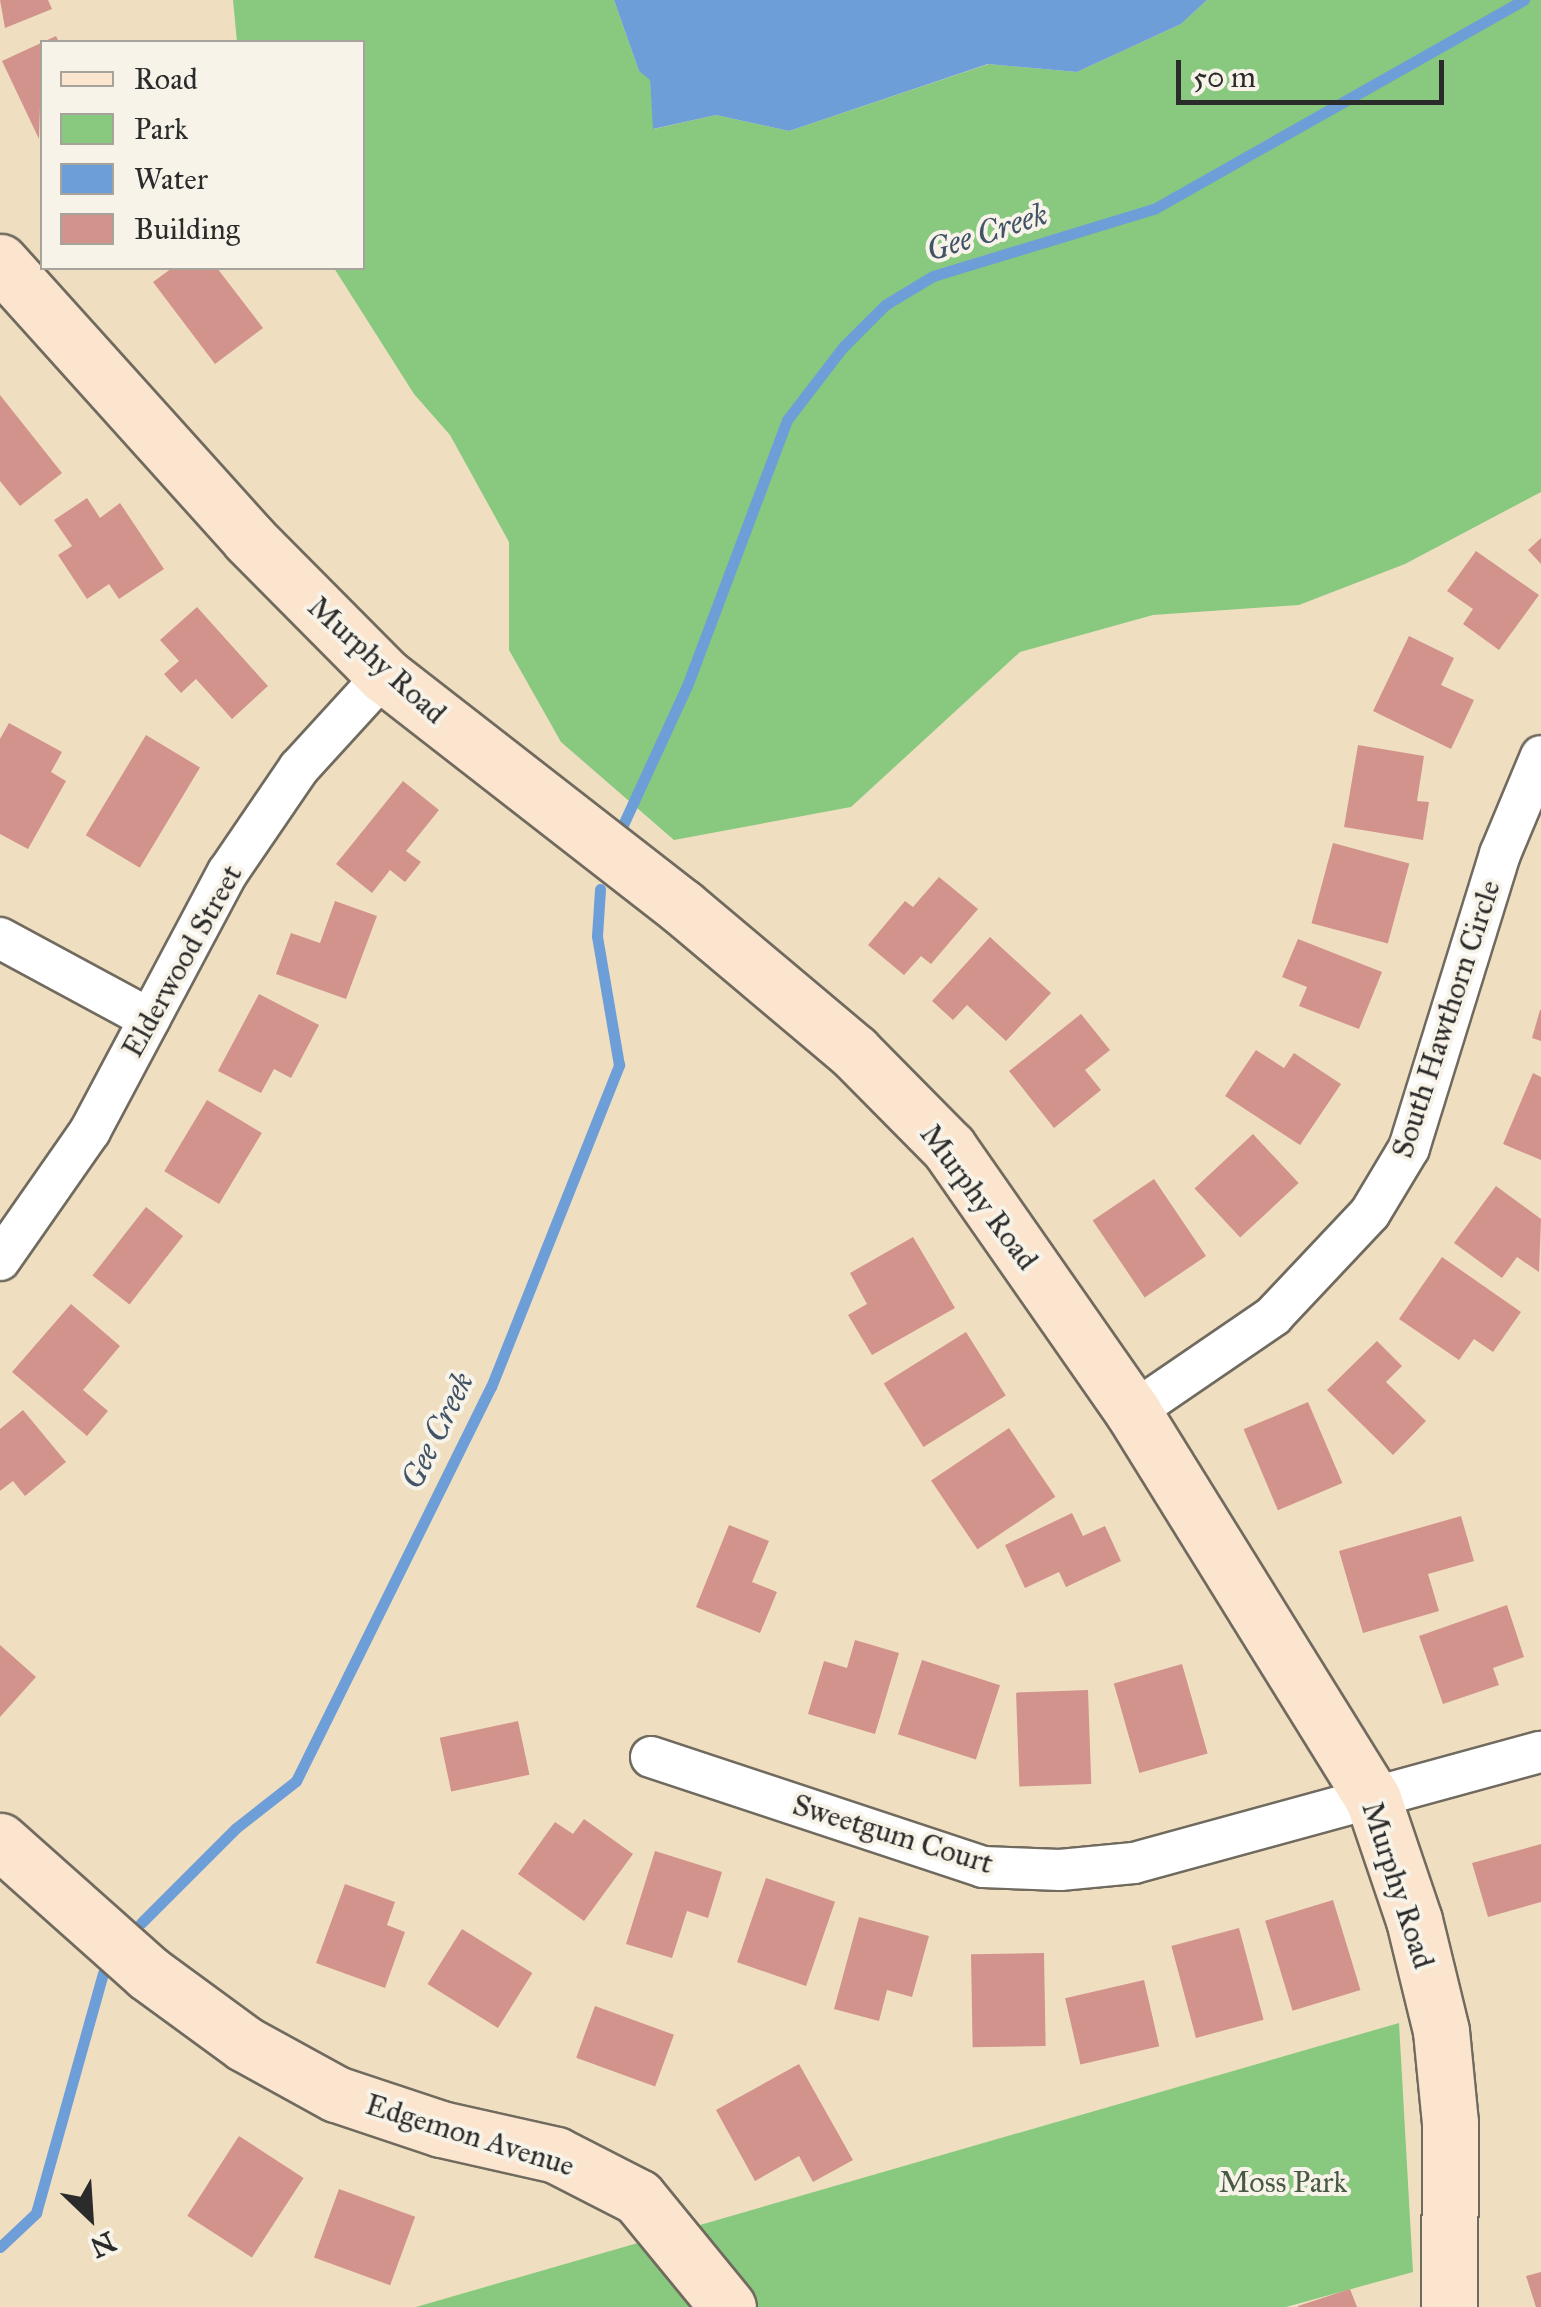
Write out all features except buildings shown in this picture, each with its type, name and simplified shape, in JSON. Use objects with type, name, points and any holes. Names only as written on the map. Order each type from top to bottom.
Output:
[{"type":"street","name":"Murphy Road","points":[[0,263],[248,539],[384,675],[682,907],[854,1052],[949,1148],[1132,1412],[1372,1799],[1414,1920],[1441,2031],[1450,2123],[1449,2307]]},
{"type":"street","name":"Elderwood Street","points":[[0,1260],[90,1131],[228,872],[289,782],[384,675]]},
{"type":"street","name":"South Hawthorn Circle","points":[[1132,1412],[1273,1316],[1370,1213],[1409,1148],[1500,854],[1541,756]]},
{"type":"street","points":[[0,938],[150,1018]]},
{"type":"street","name":"Sweetgum Court","points":[[651,1758],[983,1868],[1134,1863],[1541,1752]]},
{"type":"street","name":"Edgemon Avenue","points":[[0,1841],[148,1973],[245,2044],[336,2094],[441,2129],[556,2155],[638,2197],[728,2307]]},
{"type":"green space","points":[[233,0],[614,0],[639,71],[650,79],[654,129],[716,115],[789,131],[989,64],[1077,72],[1181,24],[1207,0],[1541,0],[1541,492],[1405,564],[1299,605],[1153,615],[1020,652],[851,807],[674,840],[561,742],[509,650],[509,542],[450,435],[414,394],[335,270],[365,270],[365,40],[237,40]]},
{"type":"green space","name":"Moss Park","points":[[1399,2023],[1413,2272],[1286,2307],[416,2307]]},
{"type":"water","points":[[614,0],[1207,0],[1181,24],[1077,72],[988,64],[789,131],[716,115],[653,129],[650,80],[639,71]]},
{"type":"waterway","name":"Gee Creek","points":[[622,827],[687,686],[787,420],[843,347],[885,305],[933,276],[1154,209],[1524,0]]},
{"type":"waterway","name":"Gee Creek","points":[[141,1923],[236,1828],[296,1781],[491,1387],[619,1065],[597,936],[600,889]]},
{"type":"waterway","name":"Gee Creek","points":[[0,2247],[36,2213],[103,1973]]}]
